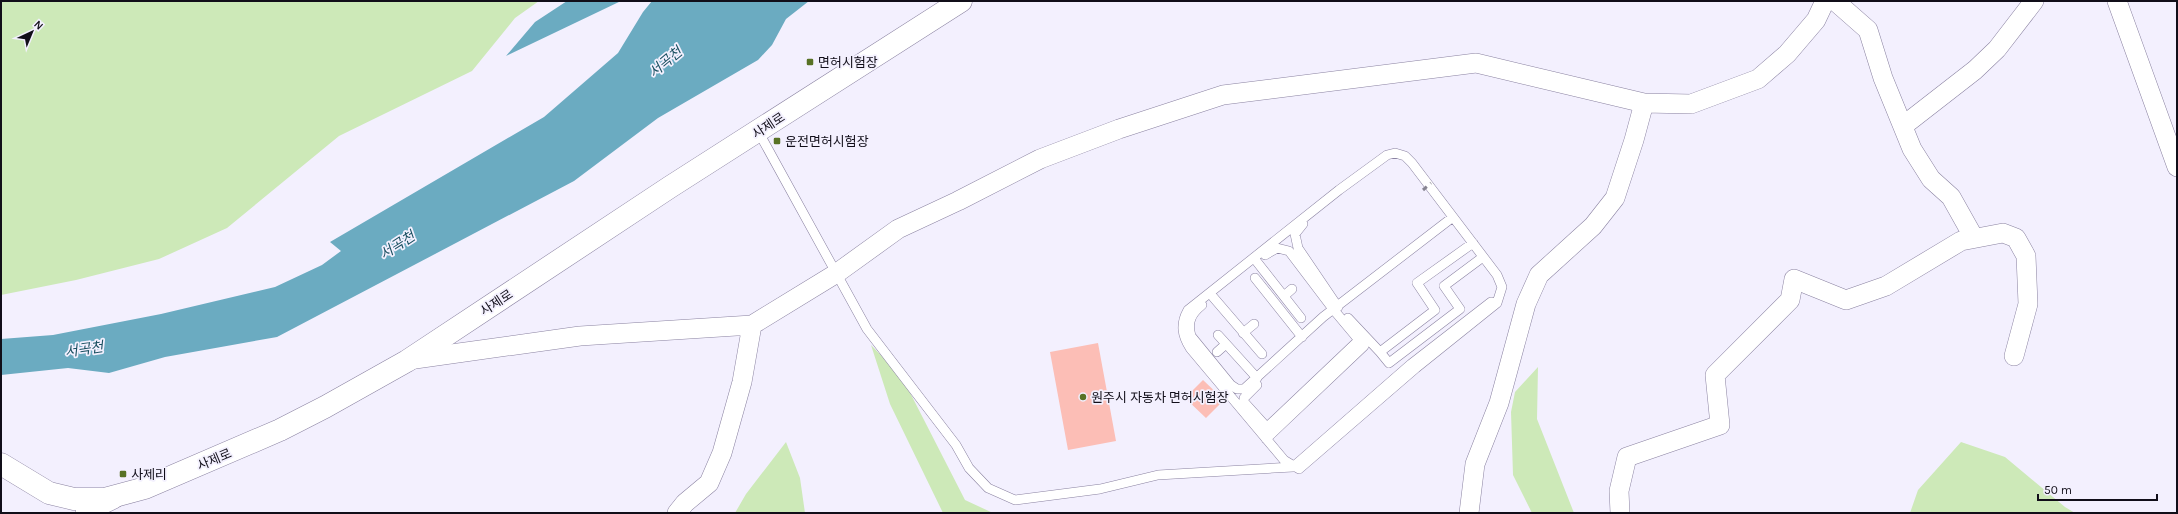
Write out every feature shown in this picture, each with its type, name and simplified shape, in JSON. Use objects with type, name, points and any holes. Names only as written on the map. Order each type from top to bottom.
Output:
[{"type":"street","name":"사제로","points":[[1,464],[49,493],[74,499],[104,499],[122,496],[221,456],[280,430],[332,403],[407,360],[960,1]]},
{"type":"street","points":[[407,360],[580,336],[752,325],[837,273],[898,229],[958,201],[1040,159],[1119,129],[1223,95],[1476,63],[1644,103],[1691,104],[1758,79],[1787,54],[1816,20],[1825,1]]},
{"type":"street","points":[[1835,1],[1868,30],[1883,78],[1912,149],[1931,179],[1951,197],[1974,238]]},
{"type":"street","points":[[1903,126],[1975,70],[1997,49],[2034,1]]},
{"type":"street","points":[[2117,1],[2177,167]]},
{"type":"street","points":[[1469,513],[1475,464],[1499,403],[1526,304],[1539,275],[1593,226],[1615,198],[1634,140],[1644,103]]},
{"type":"street","points":[[1620,513],[1619,491],[1627,457],[1720,426],[1715,375],[1790,300],[1794,279],[1846,300],[1886,286],[1961,241],[2003,233],[2016,238],[2026,256],[2028,304],[2014,356]]},
{"type":"street","points":[[677,513],[685,503],[709,483],[722,452],[742,382],[752,325]]},
{"type":"street","points":[[85,513],[122,496]]},
{"type":"lane","points":[[758,131],[867,330],[956,445],[969,468],[988,488],[1015,500],[1100,489],[1158,475],[1296,468],[1497,303],[1501,293],[1500,282],[1483,257],[1473,243],[1411,166],[1401,158],[1395,157],[1386,160],[1297,229],[1295,238],[1301,254],[1336,309],[1380,352],[1389,363],[1460,309],[1444,286],[1483,257]]},
{"type":"lane","points":[[1267,433],[1220,385],[1185,340],[1182,328],[1182,319],[1188,310],[1339,190],[1387,155],[1394,153],[1408,159],[1454,221]]},
{"type":"lane","points":[[1267,433],[1359,340],[1336,309],[1289,251],[1280,247],[1273,249],[1213,297],[1192,316],[1188,328],[1191,336],[1235,388],[1244,389],[1336,309],[1454,221]]},
{"type":"lane","points":[[1380,352],[1435,310],[1417,283],[1473,243]]},
{"type":"lane","points":[[1257,262],[1301,318]]},
{"type":"lane","points":[[1255,278],[1263,296],[1302,337]]},
{"type":"lane","points":[[1284,296],[1292,289]]},
{"type":"lane","points":[[1213,297],[1262,354]]},
{"type":"lane","points":[[1296,468],[1284,460],[1267,433],[1244,402],[1244,398],[1336,309]]},
{"type":"lane","points":[[1243,333],[1254,324]]},
{"type":"lane","points":[[1218,335],[1257,378]]},
{"type":"lane","points":[[1217,352],[1226,344]]},
{"type":"green space","points":[[1,1],[539,1],[515,18],[472,71],[339,136],[227,228],[159,259],[76,280],[1,295]]},
{"type":"green space","points":[[871,345],[902,377],[965,500],[993,513],[943,513],[890,404]]},
{"type":"green space","points":[[1538,367],[1537,419],[1574,513],[1532,513],[1513,475],[1511,412],[1515,392]]},
{"type":"green space","points":[[786,442],[800,478],[805,513],[735,513],[746,494]]},
{"type":"green space","points":[[1961,442],[2005,457],[2065,507],[2075,513],[1910,513],[1918,490]]},
{"type":"water","points":[[567,1],[621,1],[506,56],[535,22]]},
{"type":"water","name":"서곡천","points":[[652,1],[809,1],[786,19],[772,45],[758,60],[658,118],[574,181],[277,337],[165,357],[109,373],[68,368],[1,375],[1,339],[53,335],[161,314],[275,287],[322,265],[341,251],[330,242],[544,117],[618,53],[643,12]]},
{"type":"building","name":"원주시 자동차 면허시험장","points":[[1098,343],[1116,441],[1068,450],[1050,352]]},
{"type":"building","points":[[1203,380],[1224,400],[1206,418],[1185,398]]},
{"type":"railway","points":[[1423,190],[1431,183]]},
{"type":"place","name":"면허시험장","points":[[810,62]]},
{"type":"place","name":"운전면허시험장","points":[[777,141]]},
{"type":"place","name":"원주시 자동차 면허시험장","points":[[1083,397]]},
{"type":"place","name":"사제리","points":[[123,474]]}]
